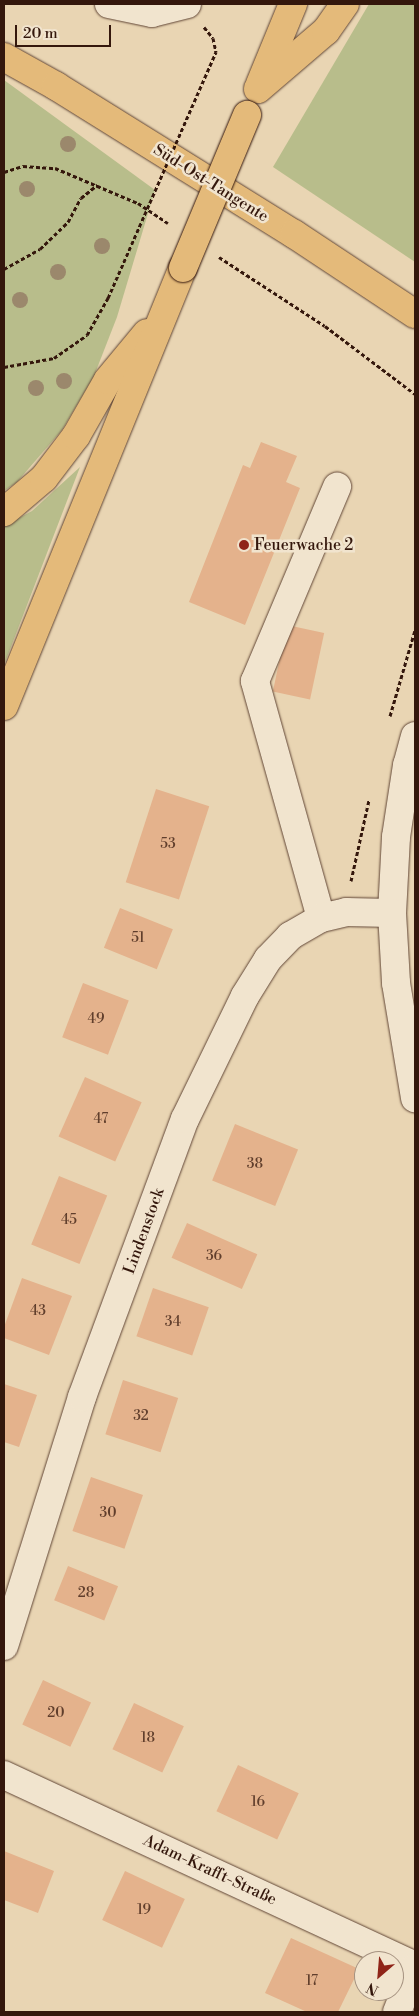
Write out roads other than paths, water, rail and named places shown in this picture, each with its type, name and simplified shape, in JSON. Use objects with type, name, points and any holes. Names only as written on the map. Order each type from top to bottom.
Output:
[{"type":"main road","points":[[4,706],[164,312],[293,4]]},
{"type":"main road","points":[[258,89],[326,31],[345,4]]},
{"type":"main road","name":"Süd-Ost-Tangente","points":[[4,57],[251,207],[405,307]]},
{"type":"main road","points":[[4,512],[44,478],[76,436],[108,380],[164,312]]},
{"type":"street","points":[[109,4],[152,13],[187,4]]},
{"type":"street","points":[[405,307],[415,324]]},
{"type":"street","points":[[321,918],[256,680],[337,488]]},
{"type":"street","points":[[415,736],[407,766],[396,837],[392,913],[396,983],[415,1098]]},
{"type":"street","name":"Lindenstock","points":[[4,1646],[82,1397],[185,1119],[246,996],[268,959],[290,936],[321,918],[346,912],[392,913]]},
{"type":"street","name":"Adam-Krafft-Straße","points":[[4,1775],[415,1966],[397,2012]]},
{"type":"place","name":"Feuerwache 2","points":[[244,545]]}]
